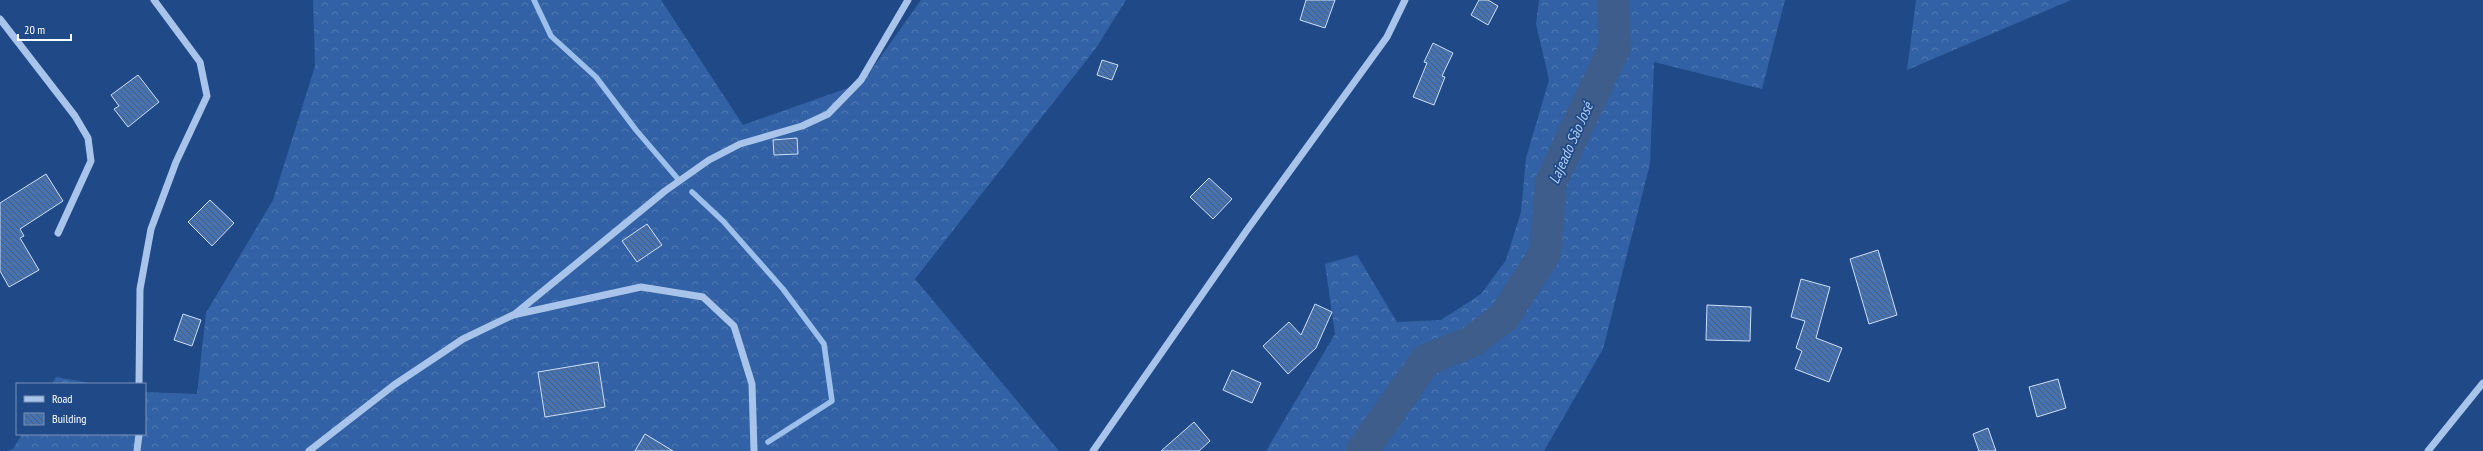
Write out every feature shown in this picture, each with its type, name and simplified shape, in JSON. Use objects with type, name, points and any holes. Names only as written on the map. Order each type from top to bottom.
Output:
[{"type":"street","points":[[139,383],[140,289],[151,229],[176,162],[207,96],[200,62],[154,0]]},
{"type":"street","points":[[513,315],[665,191],[709,160],[740,144],[802,126],[828,114],[861,80],[908,0]]},
{"type":"street","points":[[1093,451],[1247,230],[1387,37],[1405,0]]},
{"type":"street","points":[[0,19],[75,116],[88,138],[91,161],[58,234]]},
{"type":"street","points":[[309,451],[394,385],[463,339],[513,315],[641,287],[703,297],[734,326],[752,384],[754,451]]},
{"type":"street","points":[[2428,451],[2483,383]]},
{"type":"street","points":[[137,451],[139,435]]},
{"type":"green space","points":[[313,0],[661,0],[743,125],[862,83],[921,0],[1126,0],[1096,48],[915,279],[1059,451],[6,451],[13,449],[21,435],[146,435],[146,392],[197,394],[206,313],[273,200],[315,66]]},
{"type":"green space","points":[[1539,0],[1785,0],[1762,89],[1654,62],[1650,164],[1603,349],[1544,451],[1266,451],[1335,334],[1325,264],[1357,255],[1397,322],[1441,320],[1481,294],[1506,260],[1521,212],[1526,158],[1549,80],[1536,24]]},
{"type":"green space","points":[[1916,0],[2071,0],[1907,70]]},
{"type":"green space","points":[[56,377],[89,383],[53,383]]},
{"type":"building","points":[[1306,0],[1335,0],[1325,28],[1300,20]]},
{"type":"building","points":[[1479,0],[1488,0],[1498,6],[1488,25],[1471,15]]},
{"type":"building","points":[[1433,43],[1453,53],[1442,76],[1445,77],[1434,105],[1413,97],[1427,63],[1424,62]]},
{"type":"building","points":[[1102,60],[1118,65],[1112,80],[1097,75]]},
{"type":"building","points":[[138,75],[159,102],[128,127],[114,109],[119,106],[111,95]]},
{"type":"building","points":[[797,138],[798,154],[774,155],[773,140]]},
{"type":"building","points":[[46,174],[63,201],[20,229],[24,236],[20,238],[39,270],[9,287],[0,271],[0,203]]},
{"type":"building","points":[[1209,178],[1232,199],[1213,219],[1190,197]]},
{"type":"building","points":[[210,200],[234,223],[212,246],[188,222]]},
{"type":"building","points":[[647,224],[662,245],[637,262],[622,241]]},
{"type":"building","points":[[1878,250],[1897,315],[1869,324],[1850,259]]},
{"type":"building","points":[[1801,279],[1830,287],[1816,338],[1842,348],[1829,382],[1795,369],[1802,351],[1796,348],[1805,321],[1791,317]]},
{"type":"building","points":[[1315,304],[1332,312],[1316,348],[1288,374],[1263,346],[1289,322],[1301,335]]},
{"type":"building","points":[[1707,305],[1751,307],[1750,341],[1706,340]]},
{"type":"building","points":[[183,314],[201,320],[192,346],[174,340]]},
{"type":"building","points":[[598,362],[605,407],[545,417],[538,372]]},
{"type":"building","points":[[1232,370],[1261,383],[1252,403],[1223,390]]},
{"type":"building","points":[[2058,379],[2066,408],[2037,417],[2029,387]]},
{"type":"building","points":[[1194,422],[1210,441],[1199,451],[1161,451]]},
{"type":"building","points":[[1988,428],[1996,451],[1979,451],[1973,434]]},
{"type":"building","points":[[645,434],[673,451],[635,451]]},
{"type":"waterway","points":[[534,0],[551,36],[596,77],[636,130],[678,179]]},
{"type":"waterway","name":"Lajeado São José","points":[[1362,451],[1426,360],[1471,342],[1504,317],[1545,253],[1551,182],[1615,47],[1613,0]]},
{"type":"waterway","points":[[692,192],[723,221],[783,289],[824,344],[832,401],[768,442]]}]
